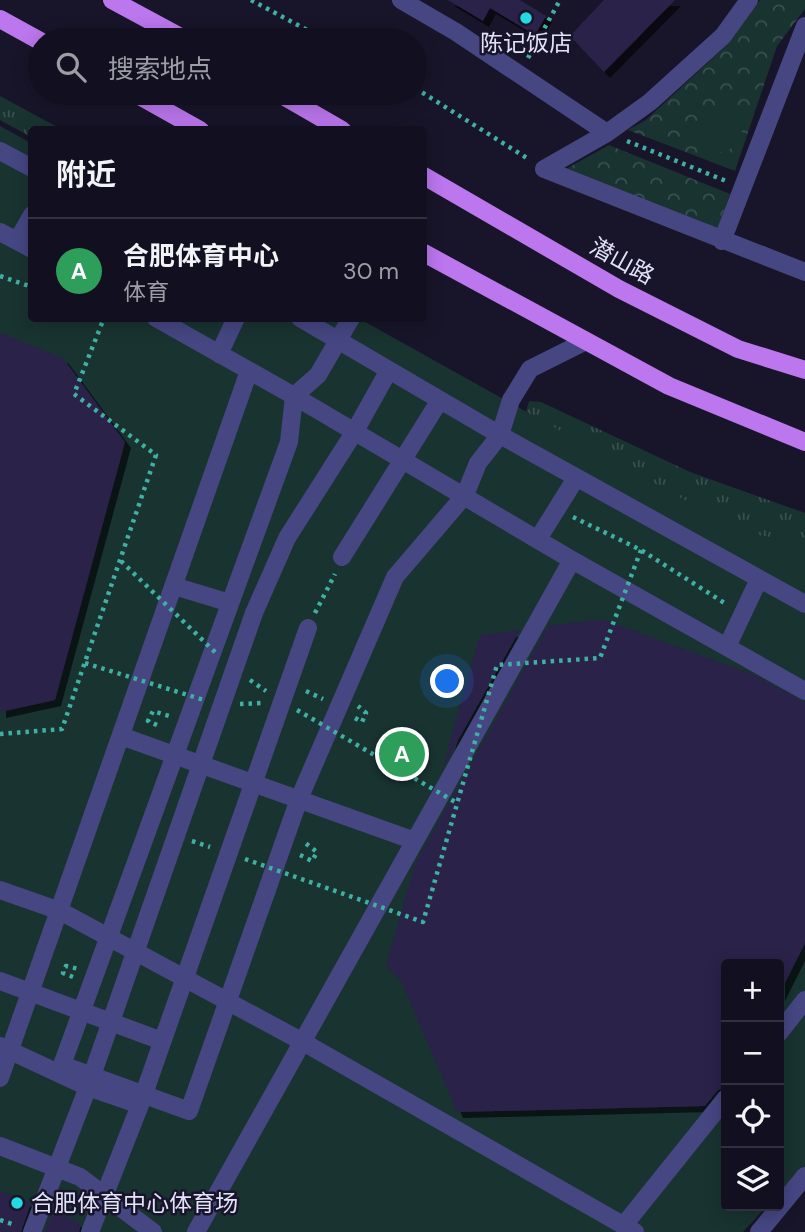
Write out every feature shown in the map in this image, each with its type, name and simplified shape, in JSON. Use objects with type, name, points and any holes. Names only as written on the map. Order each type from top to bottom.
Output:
[{"type":"main road","points":[[118,3],[164,28]]},
{"type":"main road","points":[[0,19],[28,35]]},
{"type":"main road","points":[[0,33],[28,39]]},
{"type":"main road","points":[[155,105],[193,126]]},
{"type":"main road","points":[[299,105],[335,126]]},
{"type":"main road","name":"潜山路","points":[[427,178],[619,289],[738,349],[805,370]]},
{"type":"main road","points":[[427,255],[668,386],[805,442]]},
{"type":"street","points":[[401,0],[456,32],[607,133]]},
{"type":"street","points":[[544,169],[607,133],[650,102],[723,36],[749,0]]},
{"type":"street","points":[[722,241],[805,26]]},
{"type":"street","points":[[0,151],[28,167]]},
{"type":"street","points":[[544,169],[805,272]]},
{"type":"street","points":[[0,232],[24,245]]},
{"type":"street","points":[[163,322],[465,495],[572,560],[805,691]]},
{"type":"street","points":[[219,354],[234,322]]},
{"type":"street","points":[[307,322],[500,435],[805,604]]},
{"type":"street","points":[[349,322],[318,375],[294,396],[289,442],[62,1065],[189,1111],[299,799],[395,577],[465,495],[478,463],[500,435],[511,400],[530,369],[584,342]]},
{"type":"street","points":[[32,1232],[88,1087],[254,613],[287,538],[355,431],[389,370]]},
{"type":"street","points":[[0,1079],[249,371]]},
{"type":"street","points":[[342,557],[440,400]]},
{"type":"street","points":[[538,539],[576,478]]},
{"type":"street","points":[[196,1232],[572,560]]},
{"type":"street","points":[[727,647],[759,579]]},
{"type":"street","points":[[174,586],[230,603]]},
{"type":"street","points":[[90,1232],[140,1105],[308,628]]},
{"type":"street","points":[[121,736],[415,841]]},
{"type":"street","points":[[0,890],[60,911],[303,1042],[630,1229],[721,1105]]},
{"type":"street","points":[[0,981],[162,1041]]},
{"type":"street","points":[[784,1027],[805,1000]]},
{"type":"street","points":[[0,1046],[88,1087],[140,1105]]},
{"type":"street","points":[[0,1146],[79,1177],[153,1232]]},
{"type":"street","points":[[759,1232],[805,1175]]},
{"type":"path","points":[[251,0],[304,28]]},
{"type":"path","points":[[519,74],[560,0]]},
{"type":"path","points":[[427,96],[544,169]]},
{"type":"path","points":[[607,133],[743,187]]},
{"type":"path","points":[[0,276],[28,286]]},
{"type":"path","points":[[0,734],[62,729],[156,455],[74,394],[102,322]]},
{"type":"path","points":[[556,509],[641,550],[743,614]]},
{"type":"path","points":[[176,835],[423,922],[497,665],[600,658],[641,550]]},
{"type":"path","points":[[308,628],[342,557]]},
{"type":"path","points":[[121,561],[234,670],[457,803]]},
{"type":"path","points":[[85,663],[221,705],[283,701]]},
{"type":"green space","points":[[760,0],[805,0],[805,9],[777,46],[735,171],[628,130],[646,120],[728,44]]},
{"type":"green space","points":[[0,96],[55,126],[28,126],[28,135],[0,120]]},
{"type":"green space","points":[[719,106],[735,113],[742,129],[735,145],[719,152],[703,145],[696,129],[703,113]]},
{"type":"green space","points":[[0,126],[28,141],[28,322],[365,322],[724,522],[754,534],[805,544],[805,1166],[784,1189],[784,959],[721,959],[721,1211],[762,1211],[743,1232],[0,1232]]},
{"type":"green space","points":[[609,145],[730,194],[717,230],[566,169]]},
{"type":"green space","points":[[529,401],[541,402],[690,472],[805,513],[805,593],[526,412]]},
{"type":"building","name":"陈记饭店","points":[[448,0],[520,0],[546,16],[535,35],[490,8],[483,21]]},
{"type":"building","points":[[604,0],[675,0],[604,72],[570,36]]},
{"type":"building","points":[[0,333],[63,358],[125,442],[55,700],[0,712]]},
{"type":"building","points":[[602,619],[752,674],[805,702],[805,943],[784,985],[784,959],[721,959],[721,1089],[705,1106],[457,1112],[401,981],[386,965],[415,864],[548,626]]},
{"type":"building","points":[[520,630],[442,769],[480,635]]},
{"type":"building","points":[[0,1191],[31,1203],[21,1232],[0,1232]]},
{"type":"building","points":[[53,1210],[81,1224],[79,1232],[44,1232]]},
{"type":"place","name":"陈记饭店","points":[[526,18]]},
{"type":"place","name":"合肥体育中心","points":[[402,754]]},
{"type":"place","name":"合肥体育中心体育场","points":[[17,1203]]}]
